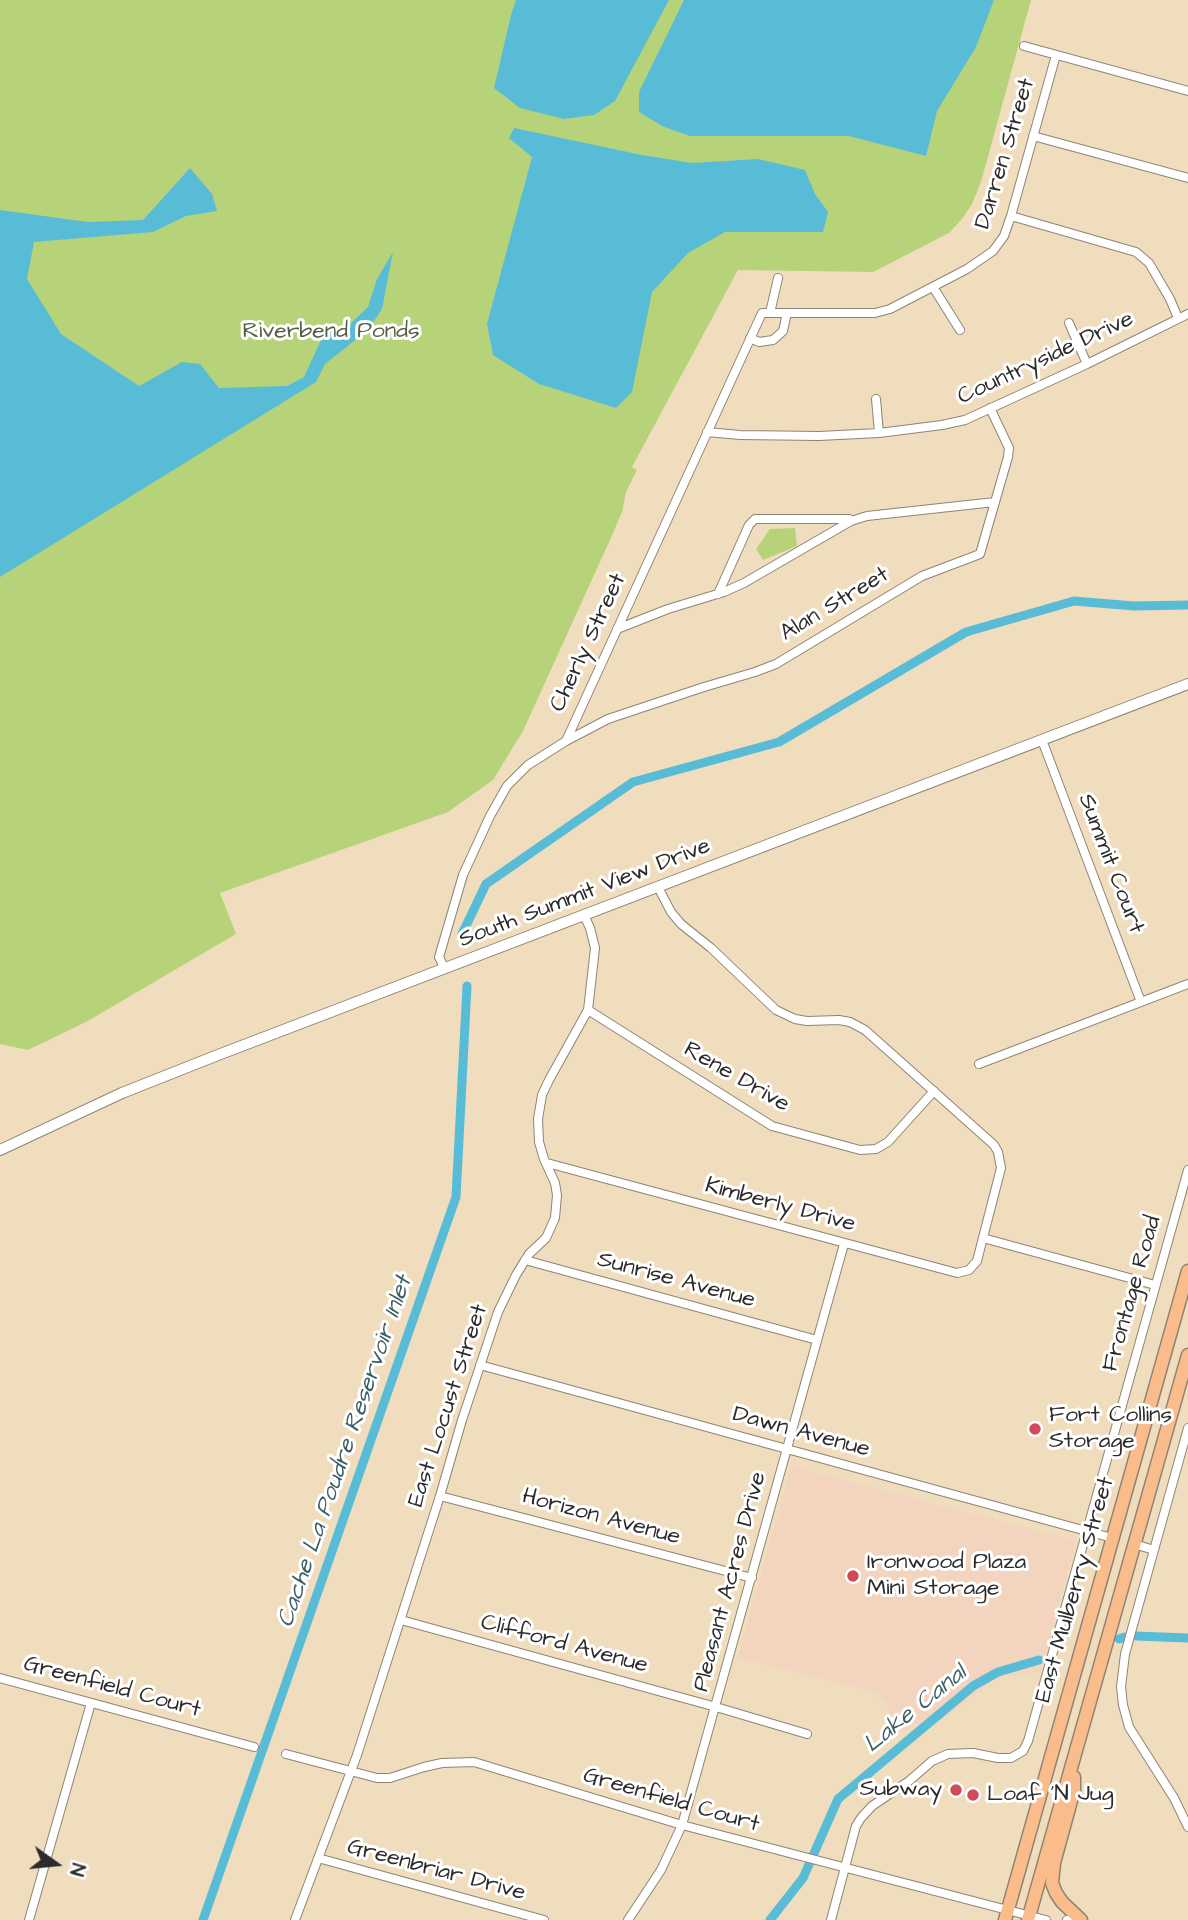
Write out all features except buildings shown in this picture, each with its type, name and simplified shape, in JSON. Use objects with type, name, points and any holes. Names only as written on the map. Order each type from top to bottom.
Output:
[{"type":"highway","name":"East Mulberry Street","points":[[1006,1915],[1188,1271]]},
{"type":"highway","name":"East Mulberry Street","points":[[1029,1918],[1188,1355]]},
{"type":"highway","points":[[1075,1751],[1074,1790],[1054,1863],[1052,1883],[1062,1902],[1081,1920]]},
{"type":"street","points":[[1024,46],[1188,91]]},
{"type":"street","name":"Darren Street","points":[[766,313],[874,313],[890,309],[967,269],[993,251],[1004,236],[1011,216],[1056,55]]},
{"type":"street","points":[[1033,136],[1188,178]]},
{"type":"street","points":[[1011,216],[1136,252],[1149,263],[1178,318]]},
{"type":"street","name":"Cherly Street","points":[[445,969],[439,957],[460,885],[491,816],[508,786],[528,765],[566,741],[750,338],[766,313],[778,278]]},
{"type":"street","points":[[933,287],[960,330]]},
{"type":"street","points":[[750,338],[766,342],[778,337],[785,326],[787,313]]},
{"type":"street","name":"Countryside Drive","points":[[707,432],[819,436],[879,433],[965,420],[1188,314]]},
{"type":"street","points":[[1069,323],[1087,364]]},
{"type":"street","points":[[876,400],[879,433]]},
{"type":"street","name":"Alan Street","points":[[566,741],[608,719],[776,664],[922,576],[981,554],[1009,448],[990,408]]},
{"type":"street","points":[[718,594],[749,525],[755,519],[840,520],[995,502]]},
{"type":"street","points":[[617,628],[744,583],[836,528],[867,516]]},
{"type":"street","name":"South Summit View Drive","points":[[0,1150],[122,1093],[1188,684]]},
{"type":"street","name":"Summit Court","points":[[1042,740],[1141,1002]]},
{"type":"street","name":"Kimberly Drive","points":[[547,1163],[957,1273],[969,1270],[977,1261],[1001,1168],[994,1144],[856,1024],[839,1020],[795,1019],[776,1010],[711,948],[681,924],[671,912],[658,887]]},
{"type":"street","name":"East Locust Street","points":[[295,1920],[351,1772],[462,1420],[502,1303],[525,1260],[545,1238],[555,1218],[557,1195],[539,1142],[539,1108],[549,1080],[588,1010],[595,948],[584,915]]},
{"type":"street","points":[[979,1064],[1188,984]]},
{"type":"street","name":"Rene Drive","points":[[588,1010],[772,1126],[860,1150],[876,1149],[888,1142],[933,1091]]},
{"type":"street","name":"Frontage Road","points":[[831,1920],[856,1826],[872,1806],[909,1781],[932,1761],[954,1752],[1011,1759],[1023,1751],[1028,1741],[1188,1170]]},
{"type":"street","points":[[983,1238],[1155,1285]]},
{"type":"street","name":"Pleasant Acres Drive","points":[[628,1920],[661,1870],[682,1825],[844,1244]]},
{"type":"street","name":"Sunrise Avenue","points":[[525,1260],[817,1340]]},
{"type":"street","name":"Dawn Avenue","points":[[480,1366],[1112,1538]]},
{"type":"street","points":[[1188,1428],[1125,1654],[1121,1687],[1129,1727],[1174,1798],[1188,1827]]},
{"type":"street","name":"Horizon Avenue","points":[[440,1496],[752,1578]]},
{"type":"street","points":[[1134,1544],[1154,1550]]},
{"type":"street","name":"Clifford Avenue","points":[[401,1620],[807,1734]]},
{"type":"street","name":"Greenfield Court","points":[[0,1678],[254,1746]]},
{"type":"street","points":[[29,1920],[91,1703]]},
{"type":"street","name":"Greenfield Court","points":[[286,1754],[377,1778],[390,1778],[442,1763],[474,1762],[682,1825],[1006,1915],[1046,1920]]},
{"type":"street","name":"Greenbriar Drive","points":[[318,1858],[544,1920]]},
{"type":"shaded area","points":[[791,1466],[1076,1541],[1041,1672],[996,1678],[931,1728],[914,1724],[904,1731],[877,1693],[738,1658]]},
{"type":"green space","name":"Riverbend Ponds","points":[[0,0],[1031,0],[981,182],[972,204],[949,233],[873,272],[738,270],[632,467],[637,470],[626,492],[622,512],[610,540],[523,731],[493,780],[448,812],[220,893],[236,934],[86,1022],[28,1050],[0,1044]]},
{"type":"green space","points":[[795,528],[797,546],[763,560],[756,549],[770,529]]},
{"type":"water","points":[[516,0],[669,0],[615,101],[594,115],[564,119],[520,108],[494,88]]},
{"type":"water","points":[[684,0],[994,0],[976,47],[937,111],[926,156],[849,136],[690,136],[662,126],[639,112],[639,92]]},
{"type":"water","points":[[514,128],[692,163],[758,159],[805,170],[815,194],[828,212],[823,232],[725,232],[688,253],[652,292],[632,392],[616,408],[539,384],[493,355],[487,324],[532,157],[509,138]]},
{"type":"water","points":[[190,168],[212,194],[217,211],[186,216],[153,232],[34,242],[27,279],[61,334],[139,386],[182,362],[200,364],[219,388],[287,386],[304,377],[326,329],[349,325],[368,307],[377,279],[393,252],[382,309],[368,330],[325,364],[316,382],[0,577],[0,210],[88,222],[143,220]]},
{"type":"waterway","name":"Cache La Poudre Reservoir Inlet","points":[[462,934],[486,884],[633,782],[779,742],[966,632],[1074,601],[1134,606],[1188,605]]},
{"type":"waterway","name":"Cache La Poudre Reservoir Inlet","points":[[203,1920],[456,1197],[467,986]]},
{"type":"waterway","name":"Lake Canal","points":[[1136,1636],[1188,1638]]},
{"type":"waterway","name":"Lake Canal","points":[[1119,1639],[1125,1637]]},
{"type":"waterway","name":"Lake Canal","points":[[770,1920],[803,1878],[838,1799],[973,1686],[998,1672],[1039,1660]]},
{"type":"place","name":"Fort Collins Storage","points":[[1035,1429]]},
{"type":"place","name":"Ironwood Plaza Mini Storage","points":[[853,1576]]},
{"type":"place","name":"Subway","points":[[956,1790]]},
{"type":"place","name":"Loaf 'N Jug","points":[[973,1795]]}]
